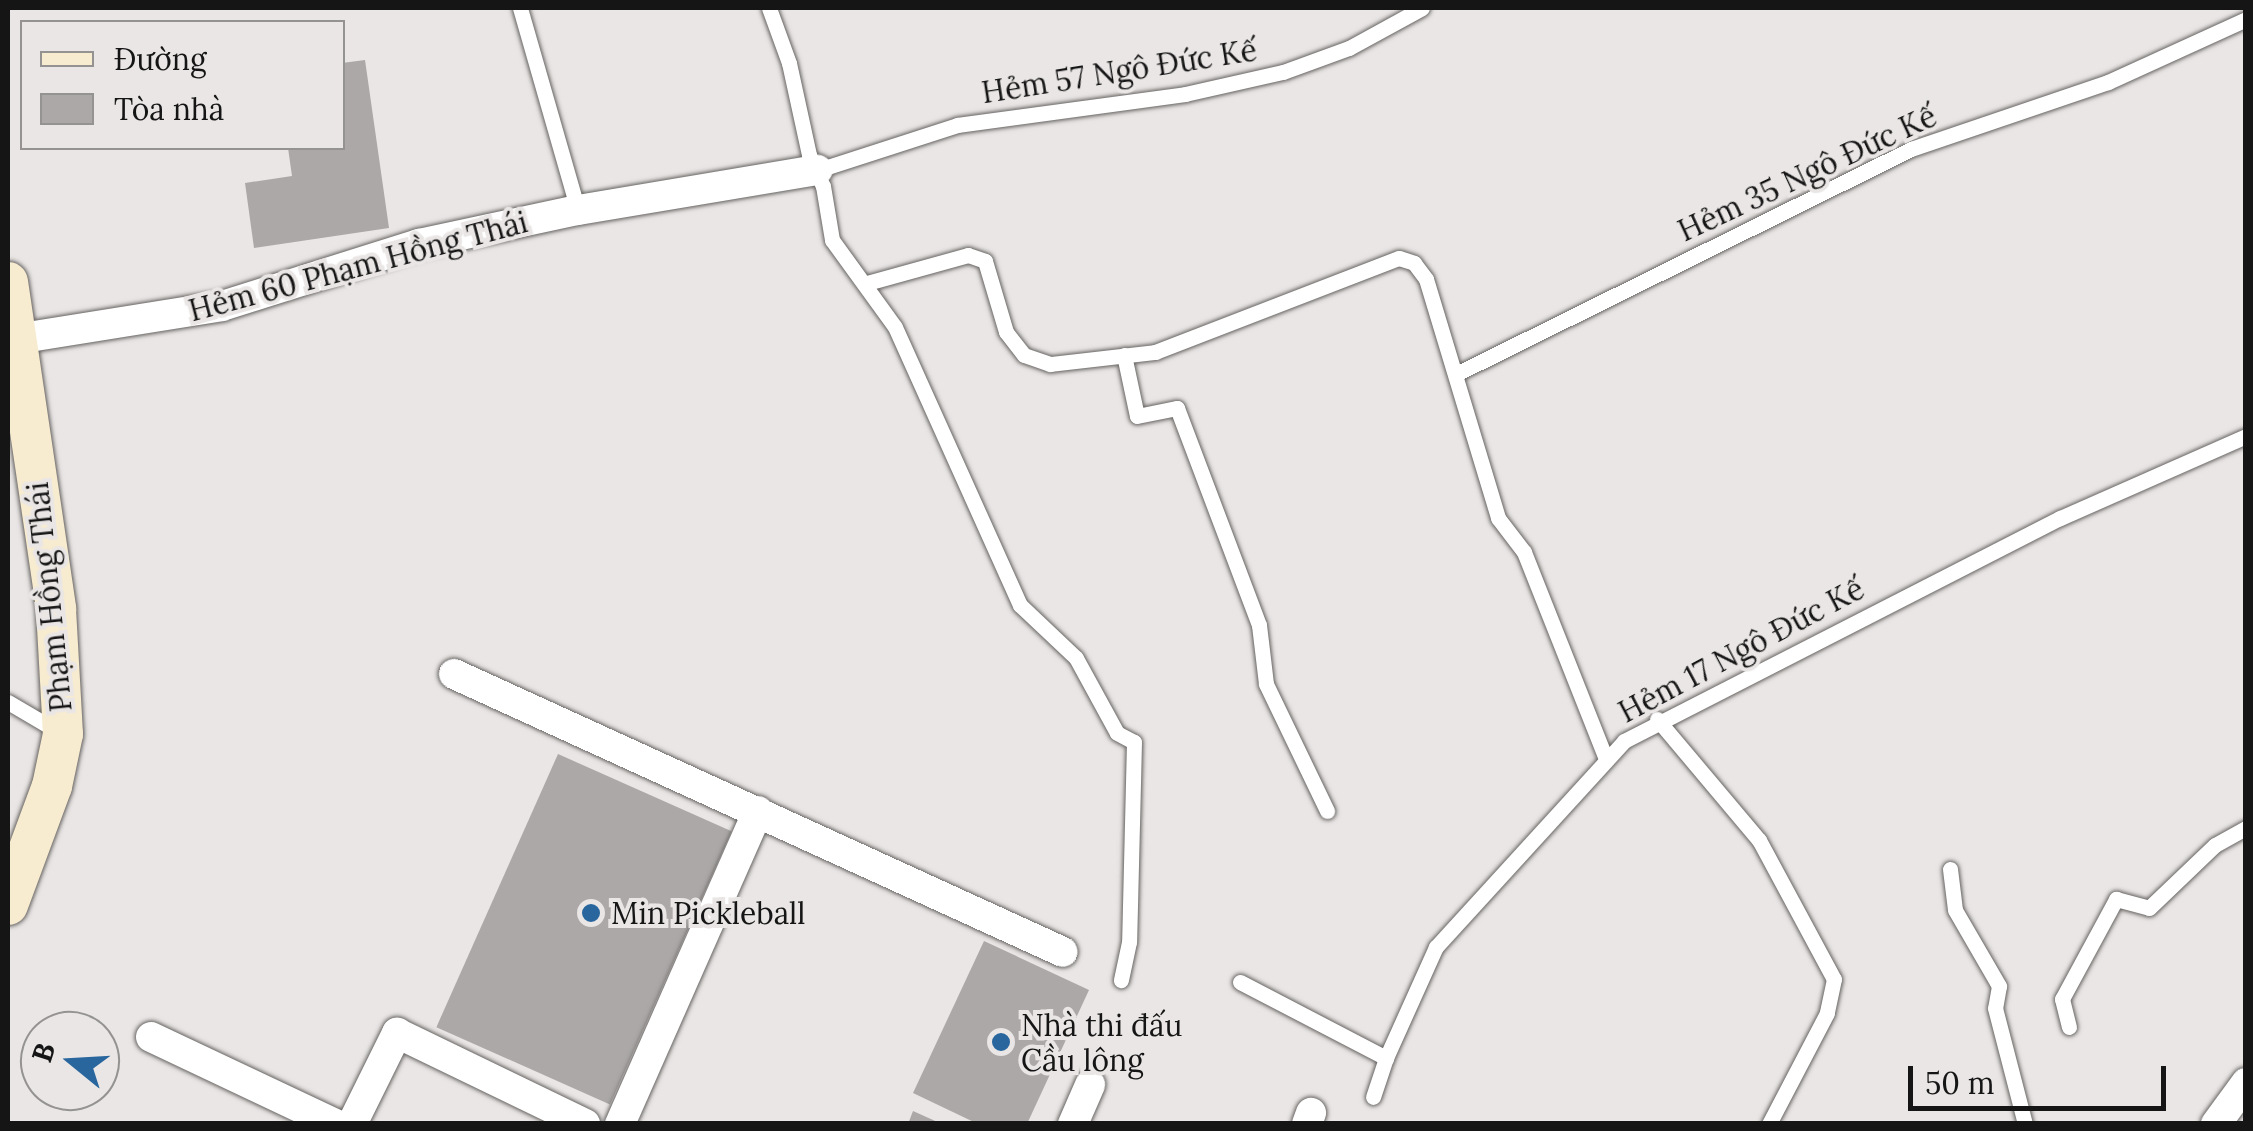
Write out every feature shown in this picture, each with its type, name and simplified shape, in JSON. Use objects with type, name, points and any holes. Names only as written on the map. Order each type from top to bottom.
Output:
[{"type":"main road","name":"Phạm Hồng Thái","points":[[8,282],[12,340],[56,610],[62,734],[52,786],[8,905]]},
{"type":"street","name":"Hẻm 60 Phạm Hồng Thái","points":[[12,340],[222,306],[419,244],[578,210],[817,170]]},
{"type":"street","points":[[454,674],[1063,952]]},
{"type":"street","points":[[620,1124],[758,811]]},
{"type":"street","points":[[352,1124],[397,1033],[586,1124]]},
{"type":"street","points":[[151,1037],[335,1124]]},
{"type":"street","points":[[2216,1124],[2246,1084]]},
{"type":"street","points":[[1072,1124],[1090,1085]]},
{"type":"lane","points":[[520,8],[578,210]]},
{"type":"lane","points":[[769,8],[817,170],[832,240],[895,327],[1020,605],[1076,658],[1117,733],[1134,742],[1128,942],[1121,980]]},
{"type":"lane","name":"Hẻm 57 Ngô Đức Kế","points":[[817,170],[957,125],[1185,94],[1282,72],[1349,48],[1422,8]]},
{"type":"lane","name":"Hẻm 35 Ngô Đức Kế","points":[[1456,374],[1910,149],[2108,82],[2246,19]]},
{"type":"lane","points":[[867,284],[968,254],[986,262],[1006,332],[1024,355],[1050,364],[1155,352],[1400,258],[1426,278],[1498,518],[1524,552],[1606,760]]},
{"type":"lane","points":[[1124,355],[1138,416],[1177,408],[1258,625],[1266,684],[1327,811]]},
{"type":"lane","name":"Hẻm 17 Ngô Đức Kế","points":[[1373,1096],[1436,947],[1606,760],[1656,719],[2060,518],[2246,436]]},
{"type":"lane","points":[[8,702],[62,734]]},
{"type":"lane","points":[[1656,719],[1759,840],[1834,979],[1827,1013],[1769,1124]]},
{"type":"lane","points":[[2070,1026],[2062,999],[2116,899],[2149,908],[2215,845],[2246,828]]},
{"type":"lane","points":[[1950,870],[1956,910],[1999,986],[1995,1008],[2025,1124]]},
{"type":"lane","points":[[1240,982],[1386,1058]]},
{"type":"building","points":[[365,60],[389,228],[254,248],[245,183],[292,176],[288,150],[345,150],[345,63]]},
{"type":"building","name":"Min Pickleball","points":[[558,754],[732,831],[610,1104],[436,1027]]},
{"type":"building","name":"Nhà thi đấu Cầu lông","points":[[984,941],[1089,990],[1027,1124],[978,1124],[913,1093]]},
{"type":"building","points":[[913,1111],[942,1124],[908,1124]]},
{"type":"place","name":"Min Pickleball","points":[[591,913]]},
{"type":"place","name":"Nhà thi đấu Cầu lông","points":[[1001,1042]]}]
